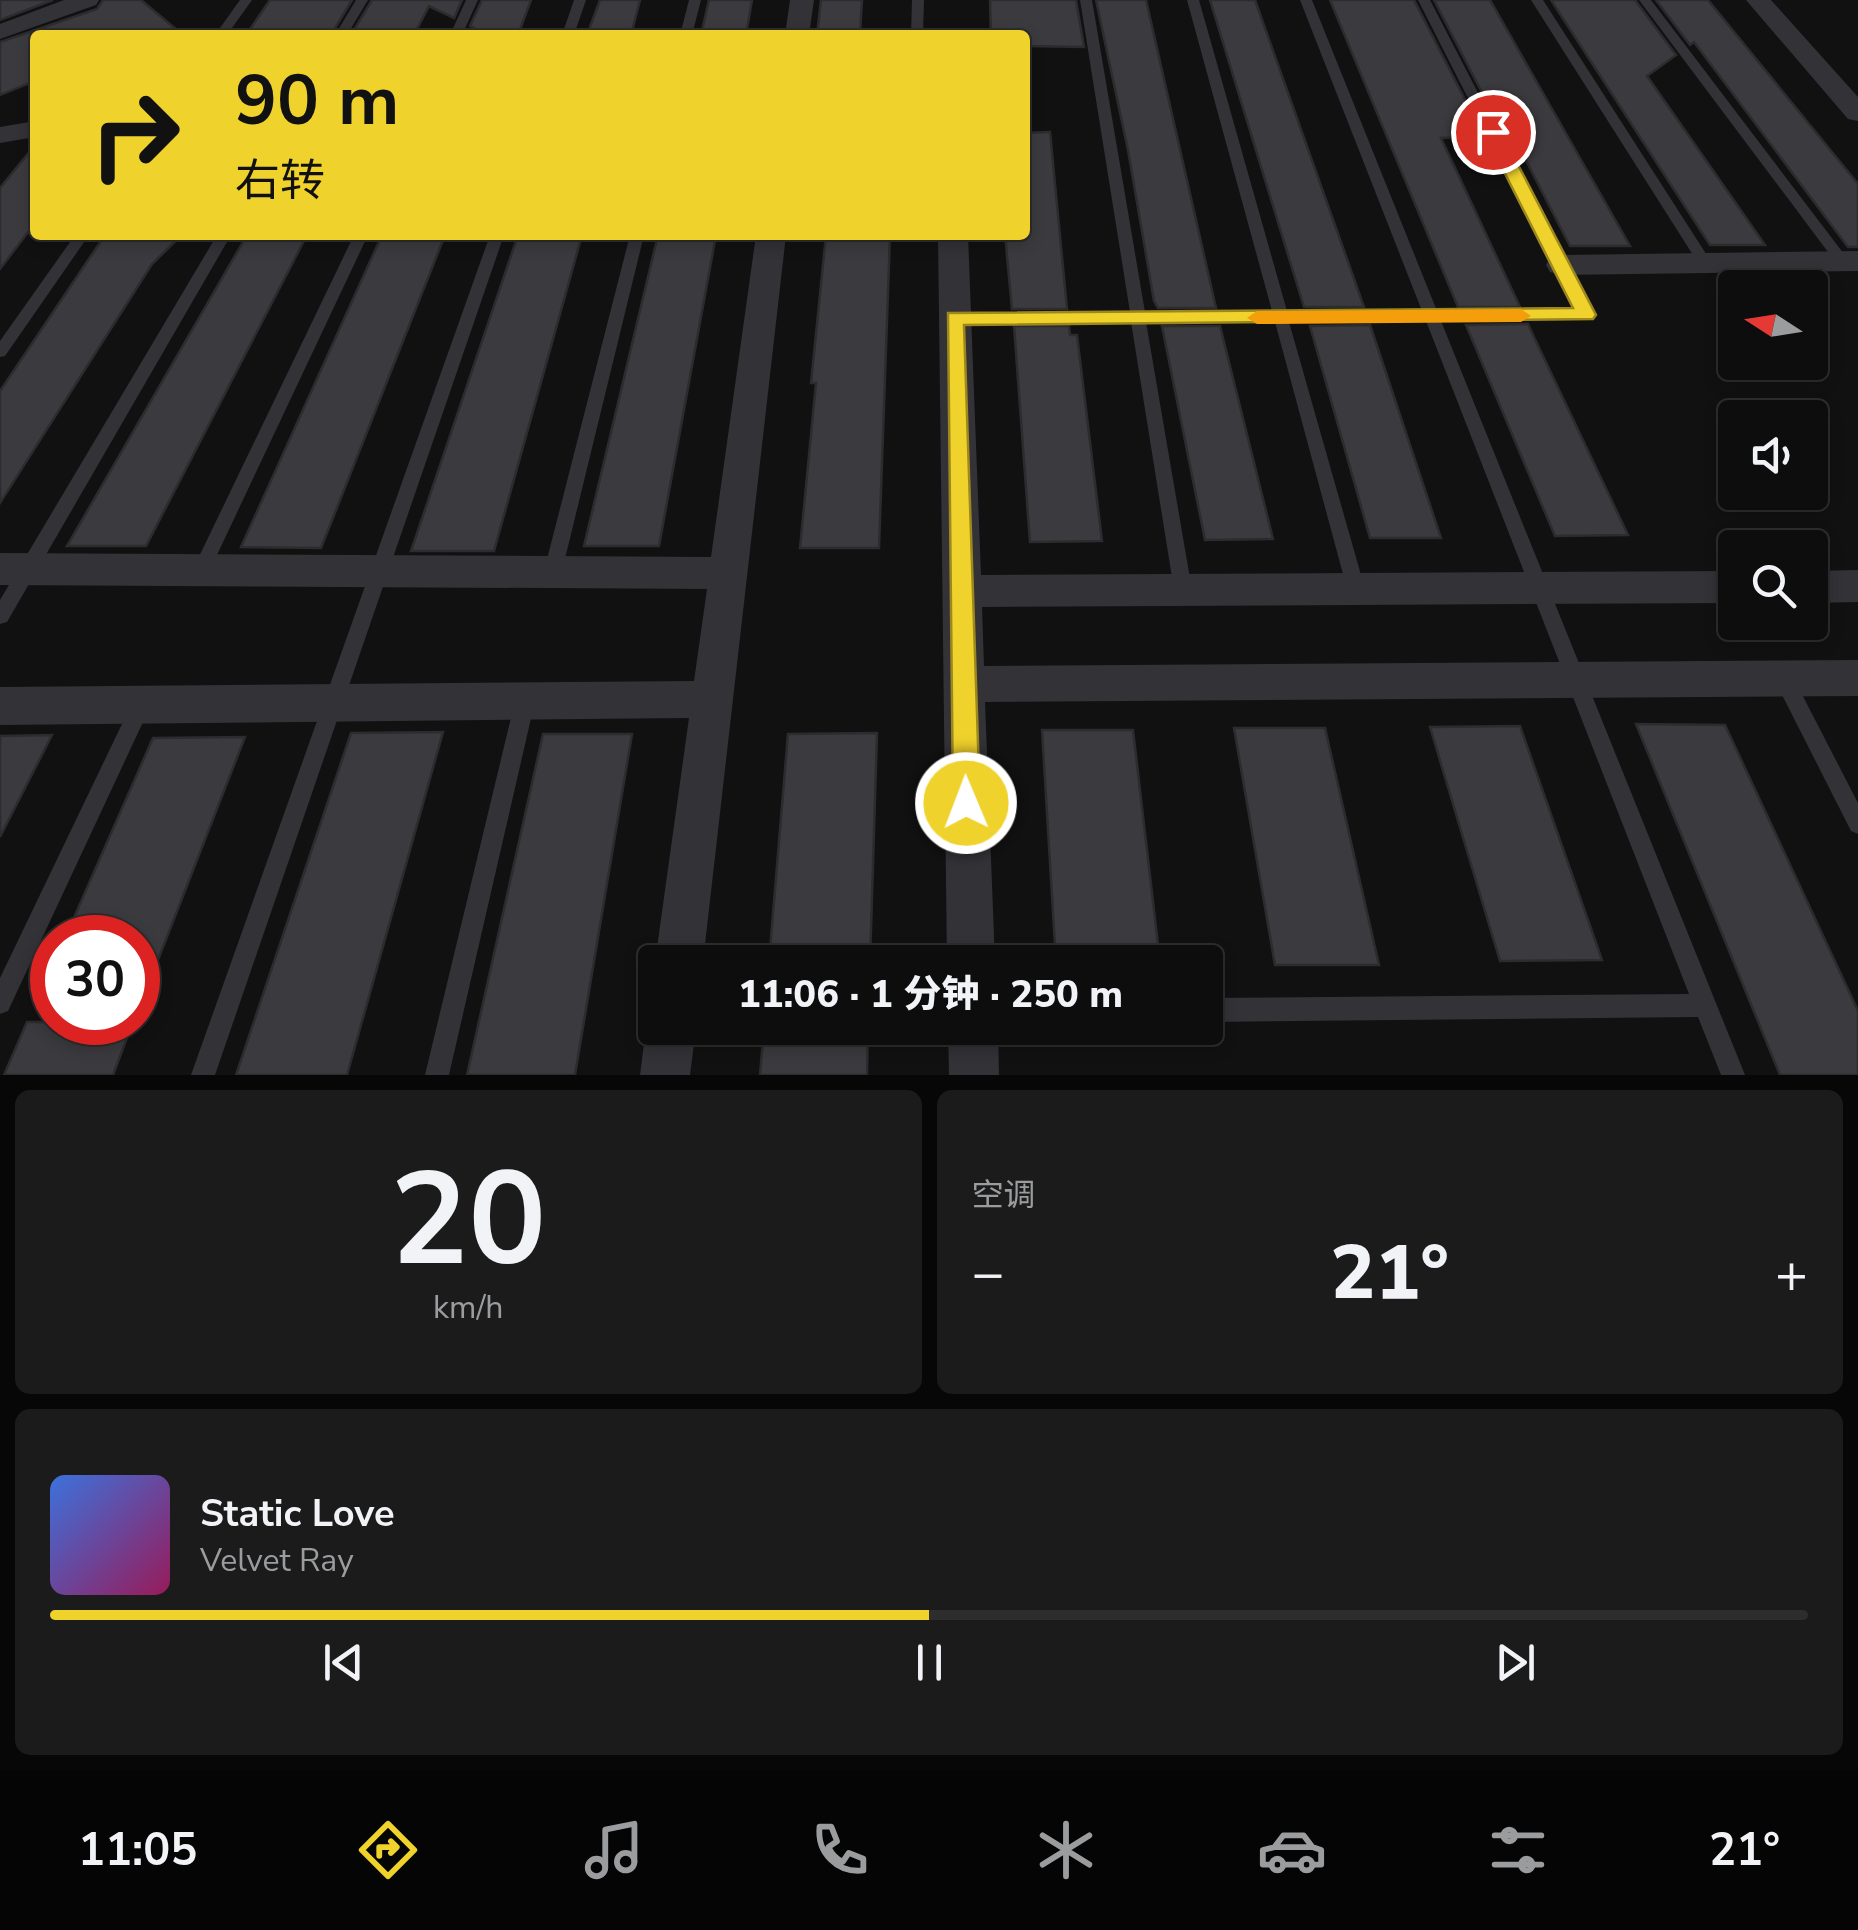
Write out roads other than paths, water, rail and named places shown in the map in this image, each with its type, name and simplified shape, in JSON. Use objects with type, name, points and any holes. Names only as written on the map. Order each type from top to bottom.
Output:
[{"type":"street","points":[[0,32],[86,0]]},
{"type":"street","points":[[798,30],[802,0]]},
{"type":"street","points":[[1758,0],[1858,113]]},
{"type":"street","points":[[0,134],[30,131]]},
{"type":"street","points":[[681,945],[770,240]]},
{"type":"street","points":[[952,240],[971,945]]},
{"type":"street","points":[[1561,265],[1850,261]]},
{"type":"street","points":[[14,568],[728,573]]},
{"type":"street","points":[[1828,587],[1858,586]]},
{"type":"street","points":[[961,591],[1718,587]]},
{"type":"street","points":[[963,684],[1858,678]]},
{"type":"street","points":[[0,706],[712,699]]},
{"type":"street","points":[[665,1075],[669,1045]]},
{"type":"street","points":[[973,1045],[974,1075]]},
{"type":"lane","points":[[225,30],[246,0]]},
{"type":"lane","points":[[344,30],[362,0]]},
{"type":"lane","points":[[458,30],[472,0]]},
{"type":"lane","points":[[570,30],[580,0]]},
{"type":"lane","points":[[687,30],[694,0]]},
{"type":"lane","points":[[917,30],[918,0]]},
{"type":"lane","points":[[1086,0],[1183,590]]},
{"type":"lane","points":[[1193,0],[1356,589]]},
{"type":"lane","points":[[1306,0],[1733,1075]]},
{"type":"lane","points":[[954,318],[1586,315],[1424,0]]},
{"type":"lane","points":[[1538,0],[1706,263]]},
{"type":"lane","points":[[1645,0],[1850,261]]},
{"type":"lane","points":[[0,352],[78,240]]},
{"type":"lane","points":[[0,616],[14,568],[221,240]]},
{"type":"lane","points":[[202,569],[359,240]]},
{"type":"lane","points":[[204,1075],[495,240]]},
{"type":"lane","points":[[554,571],[635,240]]},
{"type":"lane","points":[[1784,679],[1858,824]]},
{"type":"lane","points":[[437,1075],[525,700]]},
{"type":"lane","points":[[0,1003],[142,704]]},
{"type":"lane","points":[[1223,1010],[1705,1004]]}]
